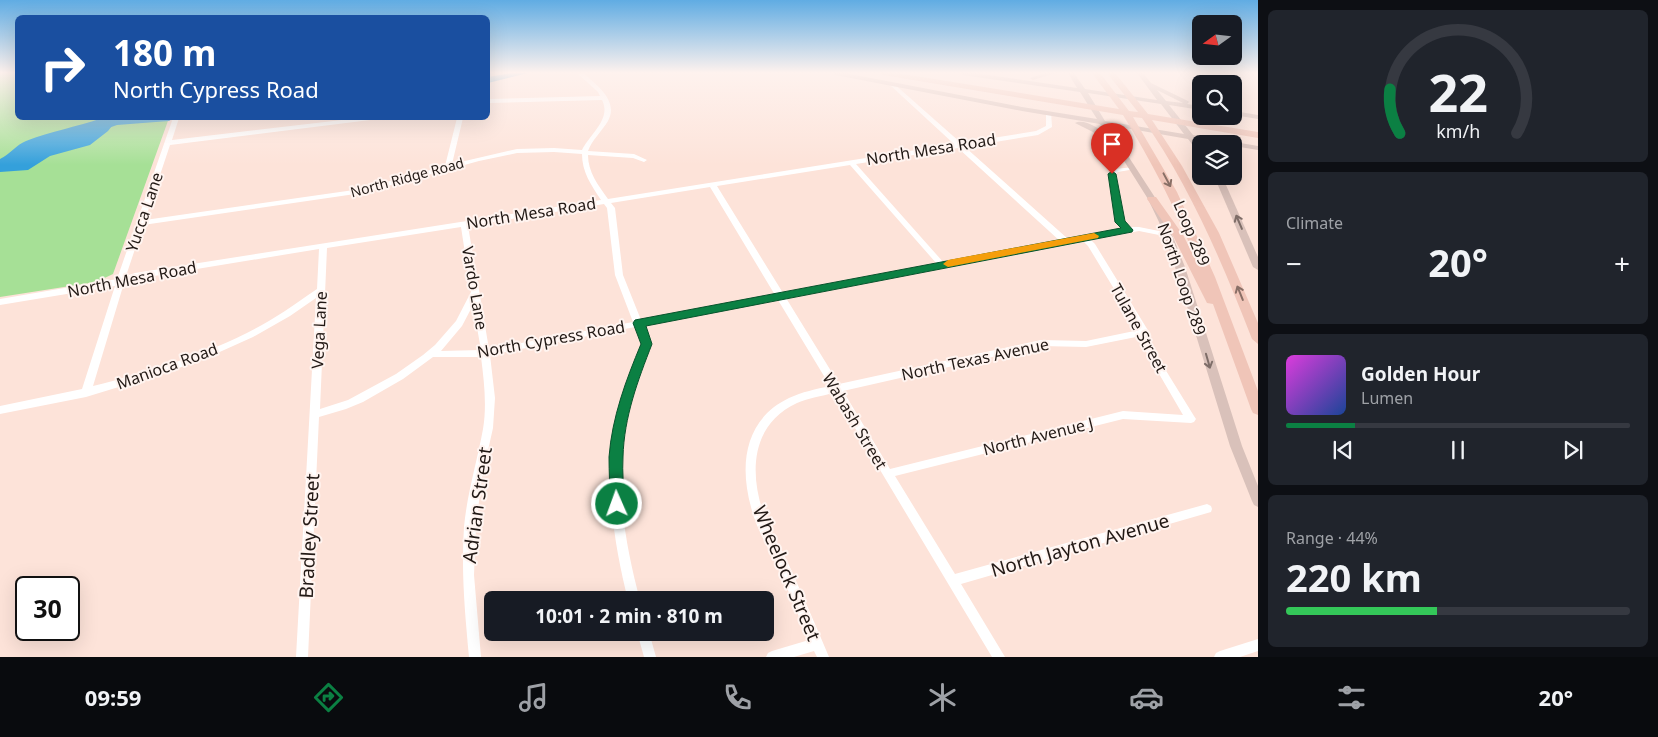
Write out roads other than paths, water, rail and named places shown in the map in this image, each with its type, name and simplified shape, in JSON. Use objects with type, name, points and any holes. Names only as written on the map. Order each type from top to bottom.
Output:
[{"type":"highway","points":[[1068,104],[1258,135]]},
{"type":"highway","points":[[1105,104],[1258,128]]},
{"type":"highway","name":"Loop 289","points":[[1119,104],[1160,165],[1188,222],[1206,265],[1258,409]]},
{"type":"highway","name":"Loop 289","points":[[1136,104],[1162,139],[1213,231],[1258,339]]},
{"type":"highway","points":[[1152,199],[1178,235],[1241,365]]},
{"type":"main road","points":[[998,104],[1102,120],[1258,149]]},
{"type":"main road","name":"North Loop 289","points":[[1092,104],[1152,199],[1168,234],[1236,446],[1258,500]]},
{"type":"main road","points":[[1158,104],[1192,106]]},
{"type":"main road","points":[[1165,105],[1191,138]]},
{"type":"main road","points":[[1049,113],[1096,130],[1112,141],[1124,154]]},
{"type":"main road","points":[[1242,114],[1258,117]]},
{"type":"main road","points":[[1242,152],[1258,149]]},
{"type":"main road","points":[[1222,185],[1254,251],[1258,267]]},
{"type":"street","points":[[607,104],[606,119],[587,144],[584,153],[588,174],[613,213],[619,274],[646,344],[621,420],[616,456],[619,529],[632,591]]},
{"type":"street","points":[[914,104],[1066,242]]},
{"type":"street","name":"North Mesa Road","points":[[0,302],[120,282],[135,276],[1042,132],[1049,127],[1049,113]]},
{"type":"street","name":"Yucca Lane","points":[[86,393],[120,282],[175,120]]},
{"type":"street","points":[[167,144],[354,120]]},
{"type":"street","points":[[448,167],[460,120]]},
{"type":"street","name":"North Ridge Road","points":[[140,223],[362,191],[448,167],[517,151],[554,150],[634,156],[644,160]]},
{"type":"street","points":[[851,162],[942,265]]},
{"type":"street","points":[[1128,230],[1120,222],[1112,174],[1116,170],[1133,168]]},
{"type":"street","name":"Wabash Street","points":[[712,184],[998,657]]},
{"type":"street","name":"Vardo Lane","points":[[464,224],[486,352]]},
{"type":"street","name":"North Cypress Road","points":[[434,354],[486,352],[1128,230],[1139,229],[1168,234]]},
{"type":"street","name":"Tulane Street","points":[[1084,238],[1091,244],[1145,332],[1148,348],[1190,419]]},
{"type":"street","name":"Vega Lane","points":[[315,414],[323,246]]},
{"type":"street","name":"Manioca Road","points":[[0,410],[86,393],[179,363],[241,339],[284,316],[321,290]]},
{"type":"street","name":"North Cypress Road","points":[[315,414],[333,411],[361,399],[418,366],[434,354],[459,326],[468,311],[475,293]]},
{"type":"street","name":"North Texas Avenue","points":[[835,389],[1041,343],[1086,344],[1145,332]]},
{"type":"street","name":"Adrian Street","points":[[475,657],[468,575],[477,477],[488,428],[490,398],[486,352]]},
{"type":"street","name":"Wheelock Street","points":[[823,657],[756,508],[750,478],[752,447],[760,427],[775,410],[791,400],[835,389]]},
{"type":"street","name":"Bradley Street","points":[[302,657],[315,414]]},
{"type":"street","name":"North Avenue J","points":[[887,474],[1123,415],[1190,419]]},
{"type":"street","name":"North Jayton Avenue","points":[[952,581],[1207,509]]},
{"type":"street","points":[[646,641],[650,657]]},
{"type":"street","points":[[772,657],[818,644]]},
{"type":"street","points":[[1220,657],[1258,645]]},
{"type":"water","points":[[96,120],[112,120],[115,122],[108,131],[90,145],[50,156],[28,170],[0,172],[0,159],[22,143],[45,134]]},
{"type":"waterway","points":[[97,129],[116,122],[142,120]]}]
